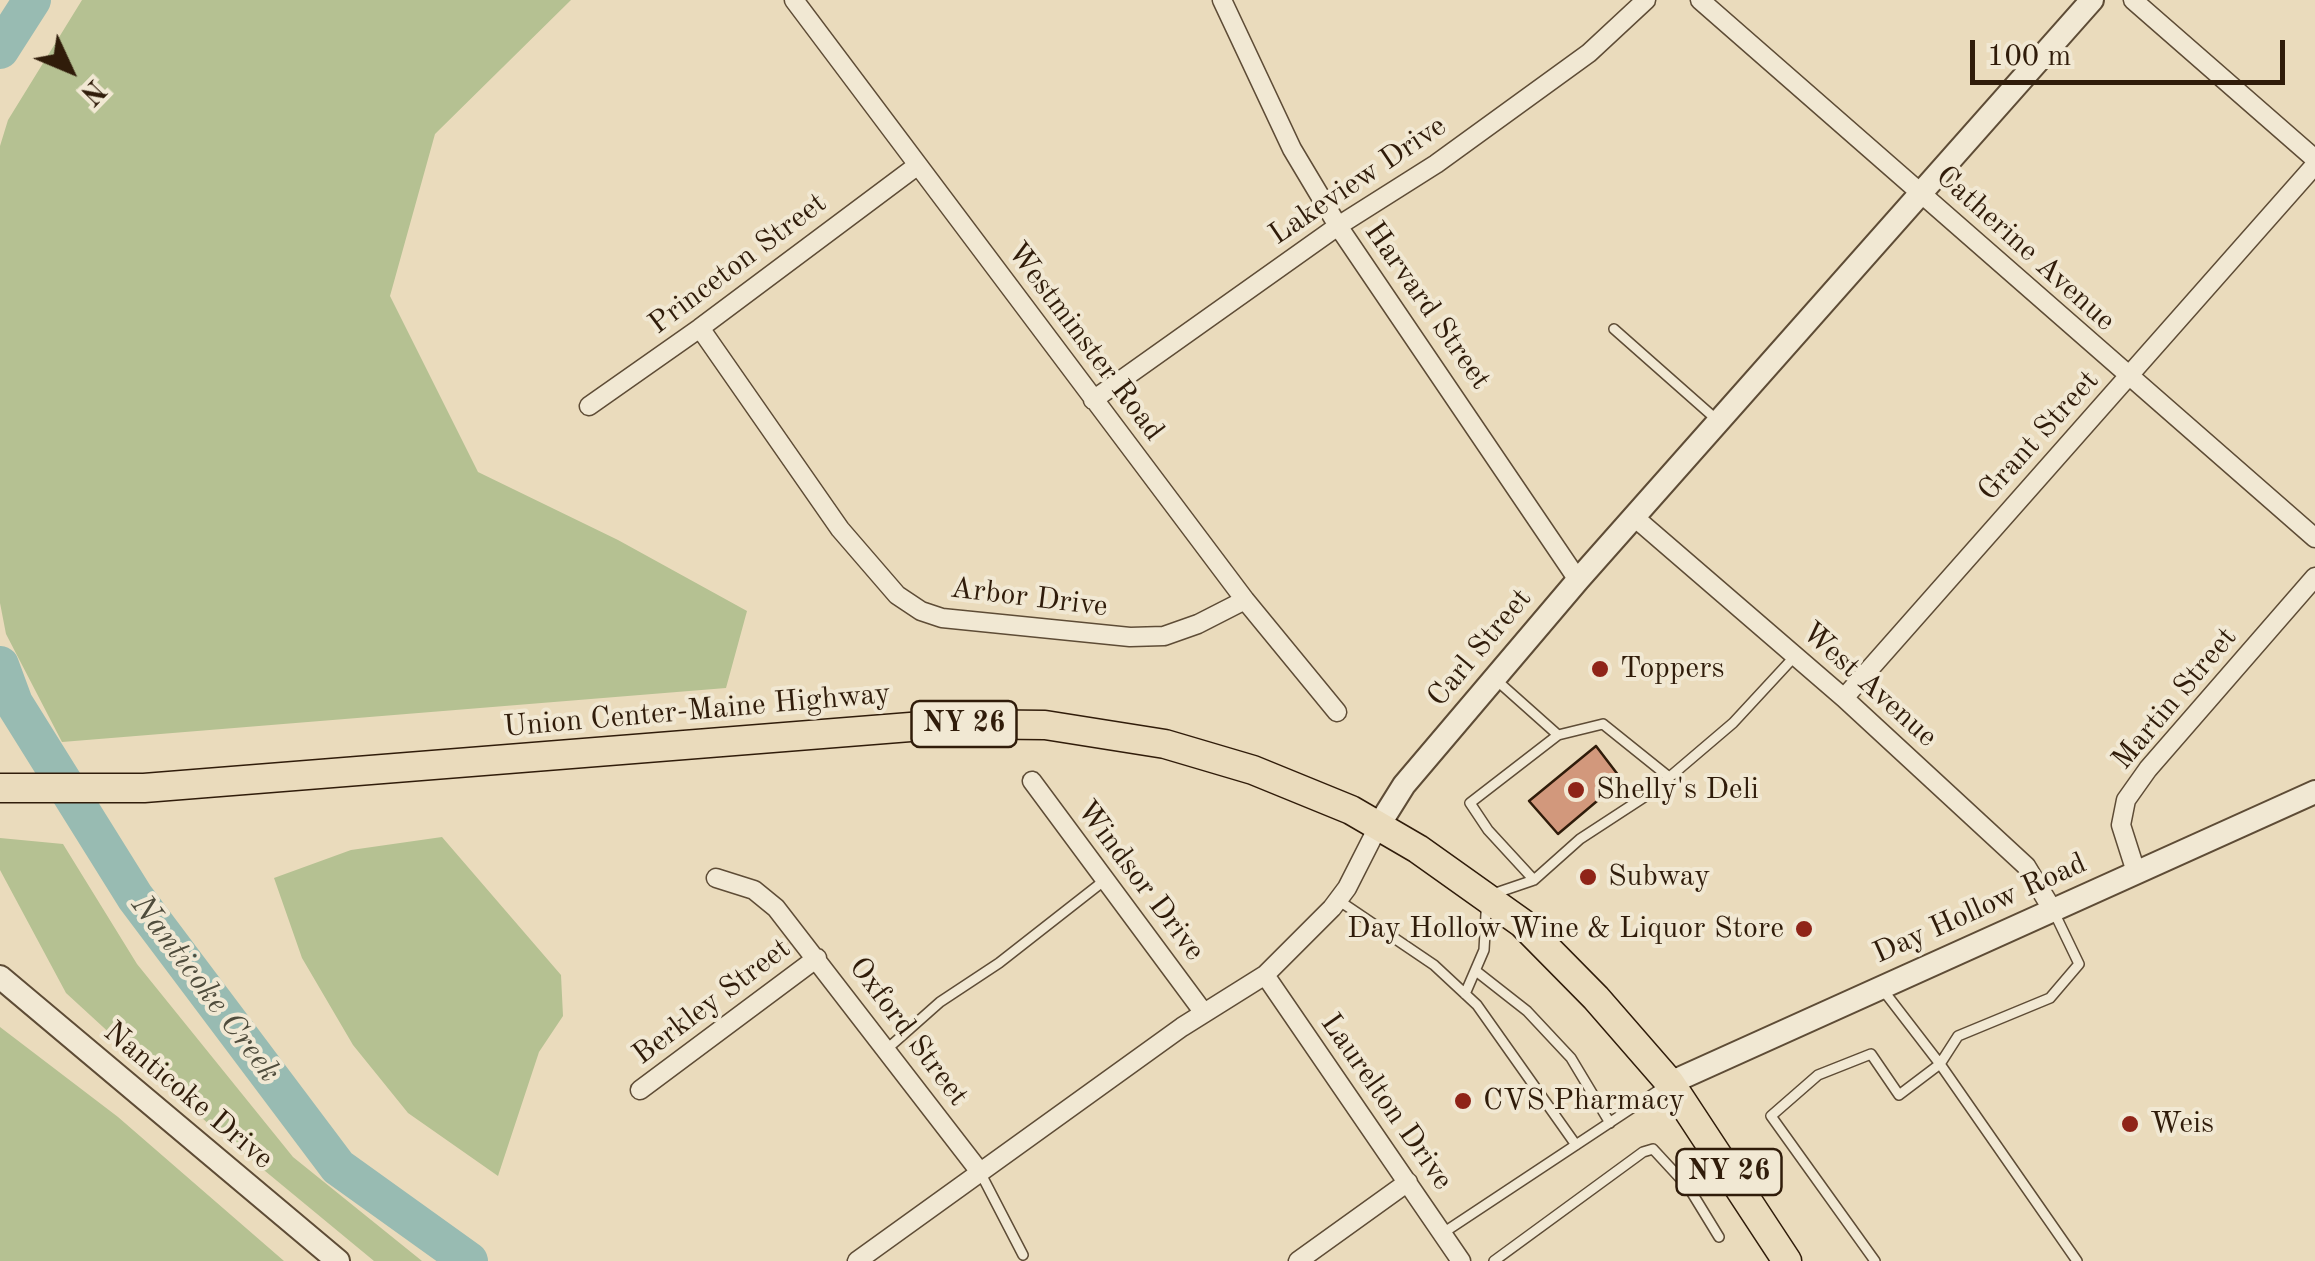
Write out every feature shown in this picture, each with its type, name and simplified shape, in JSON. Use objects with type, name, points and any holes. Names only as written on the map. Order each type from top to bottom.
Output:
[{"type":"main road","name":"Union Center-Maine Highway","points":[[0,788],[144,788],[860,730],[992,724],[1045,725],[1165,744],[1252,770],[1350,810],[1379,825],[1522,923],[1670,1082],[1783,1260]]},
{"type":"street","name":"Westminster Road","points":[[794,0],[1245,600],[1337,712]]},
{"type":"street","name":"Harvard Street","points":[[1222,0],[1292,149],[1338,226],[1578,580]]},
{"type":"street","name":"Lakeview Drive","points":[[1094,400],[1574,64],[1646,0]]},
{"type":"street","name":"Catherine Avenue","points":[[1700,0],[2315,538]]},
{"type":"street","name":"Carl Street","points":[[857,1261],[1204,1013],[1265,975],[1292,951],[1338,900],[1404,785],[1494,678],[2092,0]]},
{"type":"street","points":[[2134,0],[2315,162]]},
{"type":"street","name":"Grant Street","points":[[1844,698],[2315,162]]},
{"type":"street","name":"Princeton Street","points":[[589,406],[918,164]]},
{"type":"street","name":"Arbor Drive","points":[[700,328],[840,529],[898,594],[921,611],[942,618],[1074,632],[1164,636],[1245,600]]},
{"type":"street","name":"West Avenue","points":[[1633,516],[1844,698],[2026,866],[2052,909]]},
{"type":"street","name":"Martin Street","points":[[2136,872],[2121,825],[2126,800],[2148,769],[2315,577]]},
{"type":"street","name":"Windsor Drive","points":[[1032,781],[1204,1013]]},
{"type":"street","name":"Day Hollow Road","points":[[1670,1082],[2315,792]]},
{"type":"street","name":"Oxford Street","points":[[716,878],[754,890],[776,908],[980,1172]]},
{"type":"street","name":"Berkley Street","points":[[640,1090],[817,958]]},
{"type":"street","name":"Laurelton Drive","points":[[1265,975],[1461,1261]]},
{"type":"street","name":"Nanticoke Drive","points":[[0,977],[338,1261]]},
{"type":"street","points":[[1298,1261],[1408,1182]]},
{"type":"lane","points":[[1614,329],[1718,420]]},
{"type":"lane","points":[[1465,994],[1484,950],[1487,896],[1534,880],[1580,839],[1669,777],[1733,723],[1795,656]]},
{"type":"lane","points":[[1494,678],[1558,735]]},
{"type":"lane","points":[[1534,880],[1488,830],[1470,803],[1558,735],[1603,724],[1669,777]]},
{"type":"lane","points":[[887,1049],[940,1002],[999,963],[1105,880]]},
{"type":"lane","points":[[1338,900],[1434,964],[1477,1006],[1576,1145]]},
{"type":"lane","points":[[1876,1261],[1770,1116],[1818,1076],[1872,1054],[1899,1094],[1940,1064],[1958,1036],[2050,998],[2079,964],[2052,909]]},
{"type":"lane","points":[[1476,971],[1528,1011],[1571,1058],[1610,1123]]},
{"type":"lane","points":[[1880,986],[1940,1064],[2077,1261]]},
{"type":"lane","points":[[1442,1234],[1670,1082]]},
{"type":"lane","points":[[1494,1261],[1643,1152],[1654,1149],[1689,1188],[1719,1237]]},
{"type":"lane","points":[[1689,1188],[1722,1162]]},
{"type":"lane","name":"Oxford Street","points":[[980,1172],[1023,1255]]},
{"type":"green space","points":[[82,0],[571,0],[435,134],[390,296],[478,472],[618,540],[747,611],[726,688],[62,742],[6,634],[0,603],[0,146],[8,120]]},
{"type":"green space","points":[[442,837],[561,975],[563,1016],[539,1052],[498,1176],[408,1113],[353,1045],[302,958],[274,878],[351,850]]},
{"type":"green space","points":[[0,838],[63,844],[137,964],[293,1157],[422,1261],[374,1261],[213,1128],[66,993],[0,870]]},
{"type":"green space","points":[[0,1027],[118,1117],[284,1261],[0,1261]]},
{"type":"building","name":"Shelly's Deli","points":[[1596,746],[1622,780],[1558,834],[1529,801]]},
{"type":"waterway","name":"Nanticoke Creek","points":[[0,50],[32,0]]},
{"type":"waterway","name":"Nanticoke Creek","points":[[0,665],[14,703],[135,897],[338,1167],[469,1261]]},
{"type":"place","name":"Toppers","points":[[1600,669]]},
{"type":"place","name":"Shelly's Deli","points":[[1576,790]]},
{"type":"place","name":"Subway","points":[[1588,877]]},
{"type":"place","name":"Day Hollow Wine & Liquor Store","points":[[1804,929]]},
{"type":"place","name":"CVS Pharmacy","points":[[1463,1101]]},
{"type":"place","name":"Weis","points":[[2130,1124]]}]
